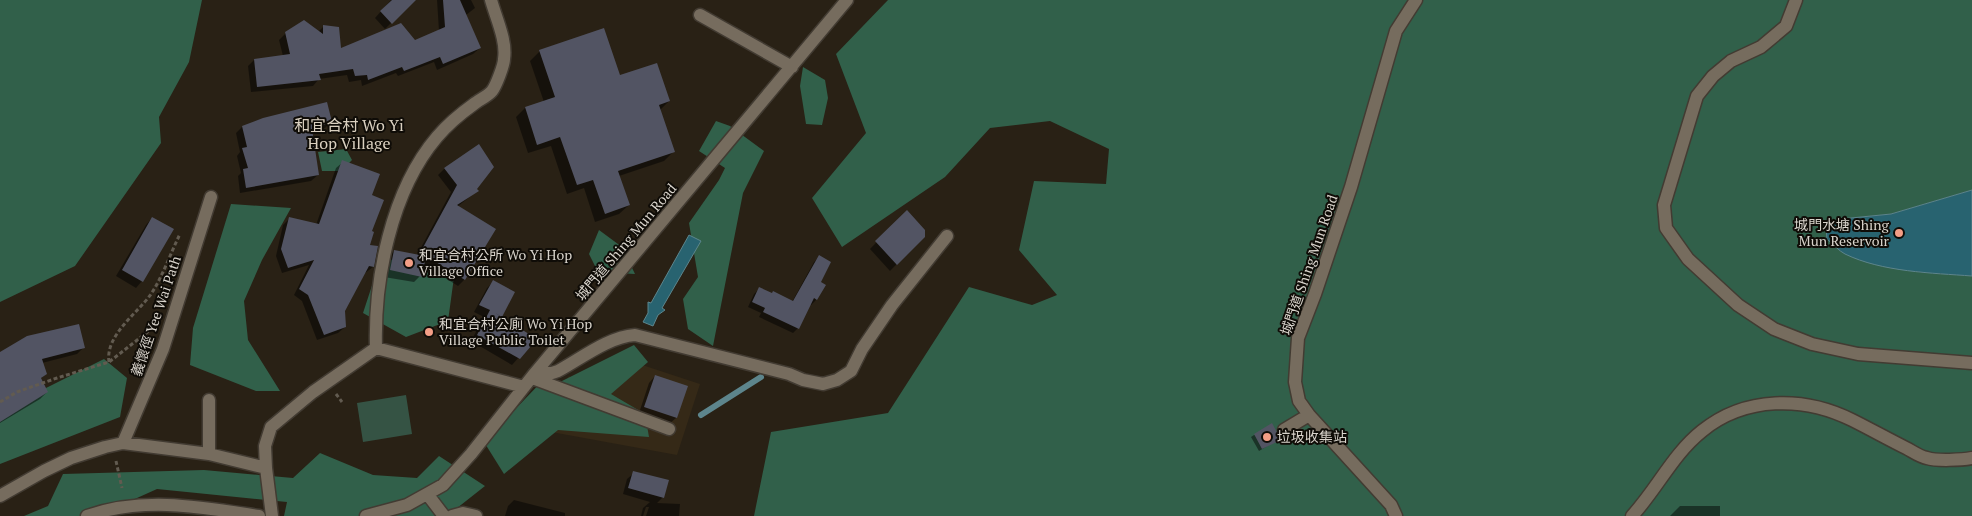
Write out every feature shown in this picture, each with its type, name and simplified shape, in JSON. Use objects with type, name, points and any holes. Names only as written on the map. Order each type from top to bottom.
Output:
[{"type":"street","points":[[376,348],[375,322],[380,271],[386,246],[402,200],[421,161],[436,138],[454,119],[492,91],[504,60],[502,39],[491,0]]},
{"type":"street","name":"城門道 Shing Mun Road","points":[[366,516],[407,505],[428,495],[443,485],[472,454],[530,379],[847,0]]},
{"type":"street","name":"城門道 Shing Mun Road","points":[[1396,516],[1391,505],[1309,415],[1299,401],[1295,382],[1298,338],[1351,187],[1396,31],[1416,0]]},
{"type":"street","points":[[1796,0],[1786,26],[1761,47],[1731,61],[1713,76],[1697,96],[1664,205],[1666,228],[1688,259],[1738,305],[1774,329],[1812,344],[1858,354],[1972,363]]},
{"type":"street","points":[[700,15],[792,67]]},
{"type":"street","name":"義懷徑 Yee Wai Path","points":[[123,443],[163,349],[211,197]]},
{"type":"street","points":[[530,379],[558,371],[612,341],[635,335],[789,374],[803,380],[823,384],[837,380],[851,371],[862,349],[892,305],[947,236]]},
{"type":"street","points":[[272,516],[265,446],[271,427],[313,392],[376,348],[530,379],[669,429]]},
{"type":"street","points":[[209,400],[209,454]]},
{"type":"street","points":[[1632,516],[1677,457],[1701,431],[1726,414],[1748,406],[1799,404],[1850,419],[1927,458],[1972,458]]},
{"type":"street","points":[[1284,430],[1309,415]]},
{"type":"street","points":[[0,496],[71,458],[123,443],[209,454],[266,468]]},
{"type":"street","points":[[428,495],[444,516]]},
{"type":"street","points":[[87,516],[128,505],[150,504],[199,506],[259,516]]},
{"type":"street","points":[[452,516],[463,513],[476,516]]},
{"type":"path","points":[[109,362],[108,353],[112,345],[125,322],[151,294],[184,225]]},
{"type":"path","points":[[0,402],[17,392],[109,362],[148,332]]},
{"type":"path","points":[[336,394],[342,402]]},
{"type":"path","points":[[116,459],[122,488]]},
{"type":"shaded area","points":[[618,357],[700,384],[677,455],[546,431],[551,401],[569,376],[576,381]]},
{"type":"green space","points":[[0,0],[202,0],[189,62],[159,117],[161,143],[75,266],[0,302]]},
{"type":"green space","points":[[888,0],[1972,0],[1972,190],[1891,214],[1841,219],[1918,272],[1972,276],[1972,516],[754,516],[771,432],[888,413],[969,287],[1032,305],[1057,295],[1019,250],[1034,181],[1106,184],[1109,149],[1050,121],[990,128],[945,177],[842,247],[812,198],[866,133],[836,54]]},
{"type":"green space","points":[[803,67],[825,80],[828,98],[822,125],[806,124],[800,86]]},
{"type":"green space","points":[[716,121],[730,126],[764,151],[743,193],[713,346],[688,329],[683,299],[698,277],[689,223],[719,180],[725,168],[699,151]]},
{"type":"green space","points":[[346,149],[352,160],[341,171],[322,171],[318,152]]},
{"type":"green space","points":[[231,204],[291,208],[262,260],[244,301],[248,340],[280,391],[256,391],[190,365],[193,328]]},
{"type":"green space","points":[[599,230],[622,247],[635,274],[598,272],[589,254]]},
{"type":"green space","points":[[381,258],[455,270],[448,321],[406,337],[363,313]]},
{"type":"green space","points":[[634,345],[648,362],[611,394],[645,414],[649,437],[558,430],[504,474],[484,442],[547,376],[558,383]]},
{"type":"green space","points":[[104,359],[127,378],[120,417],[0,464],[0,411]]},
{"type":"green space","points":[[406,395],[412,434],[363,442],[357,403]]},
{"type":"green space","points":[[320,453],[373,475],[417,478],[439,456],[485,486],[447,516],[284,516],[287,502],[157,489],[97,516],[24,516],[48,506],[63,474],[204,470],[293,478]]},
{"type":"water","name":"城門水塘 Shing Mun Reservoir","points":[[1972,190],[1972,276],[1907,271],[1875,265],[1845,254],[1827,239],[1826,226],[1841,219],[1891,214]]},
{"type":"water","points":[[689,235],[701,241],[662,308],[665,310],[658,315],[653,326],[643,322],[648,313],[648,302],[651,303]]},
{"type":"building","points":[[392,0],[416,0],[392,24],[380,11]]},
{"type":"building","points":[[443,0],[460,0],[481,48],[443,64],[440,57],[404,71],[402,67],[368,80],[367,75],[355,76],[353,69],[319,74],[321,80],[257,87],[254,59],[290,54],[285,32],[304,20],[323,34],[323,25],[339,27],[341,48],[401,23],[415,40],[445,27]]},
{"type":"building","points":[[604,28],[620,75],[657,63],[670,101],[659,105],[675,152],[618,171],[630,205],[605,214],[593,180],[577,185],[560,137],[537,145],[525,107],[555,97],[539,50]]},
{"type":"building","points":[[327,102],[332,122],[312,129],[319,175],[246,188],[243,169],[248,168],[242,148],[247,147],[242,126],[263,118]]},
{"type":"building","points":[[479,144],[494,167],[477,189],[479,191],[457,205],[496,229],[465,280],[426,256],[422,277],[390,270],[394,250],[425,256],[420,253],[457,185],[444,168]]},
{"type":"building","points":[[342,160],[380,174],[372,195],[384,200],[372,231],[374,232],[370,245],[378,246],[374,267],[369,266],[345,311],[346,327],[324,335],[308,295],[299,289],[314,260],[288,268],[281,249],[289,217],[319,224]]},
{"type":"building","points":[[907,210],[925,230],[925,237],[897,265],[875,241]]},
{"type":"building","points":[[152,217],[174,229],[143,282],[122,270]]},
{"type":"building","points":[[819,255],[831,262],[821,282],[826,285],[817,300],[814,298],[799,329],[763,312],[765,308],[752,302],[759,287],[772,293],[773,291],[793,301]]},
{"type":"building","points":[[493,280],[515,292],[502,317],[495,313],[537,339],[520,359],[477,335],[490,310],[479,305]]},
{"type":"building","points":[[79,324],[85,348],[42,359],[47,374],[41,378],[48,392],[0,422],[0,352],[27,336]]},
{"type":"building","points":[[655,375],[688,386],[677,418],[644,407]]},
{"type":"building","name":"垃圾收集站","points":[[1272,423],[1281,440],[1262,449],[1254,434]]},
{"type":"building","points":[[633,471],[669,480],[664,498],[628,488]]},
{"type":"waterway","points":[[701,415],[761,377]]},
{"type":"place","name":"城門水塘 Shing Mun Reservoir","points":[[1899,233]]},
{"type":"place","name":"和宜合村公所 Wo Yi Hop Village Office","points":[[409,263]]},
{"type":"place","name":"和宜合村公廁 Wo Yi Hop Village Public Toilet","points":[[429,332]]},
{"type":"place","name":"垃圾收集站","points":[[1267,437]]},
{"type":"district","name":"和宜合村 Wo Yi Hop Village","points":[[349,134]]}]
